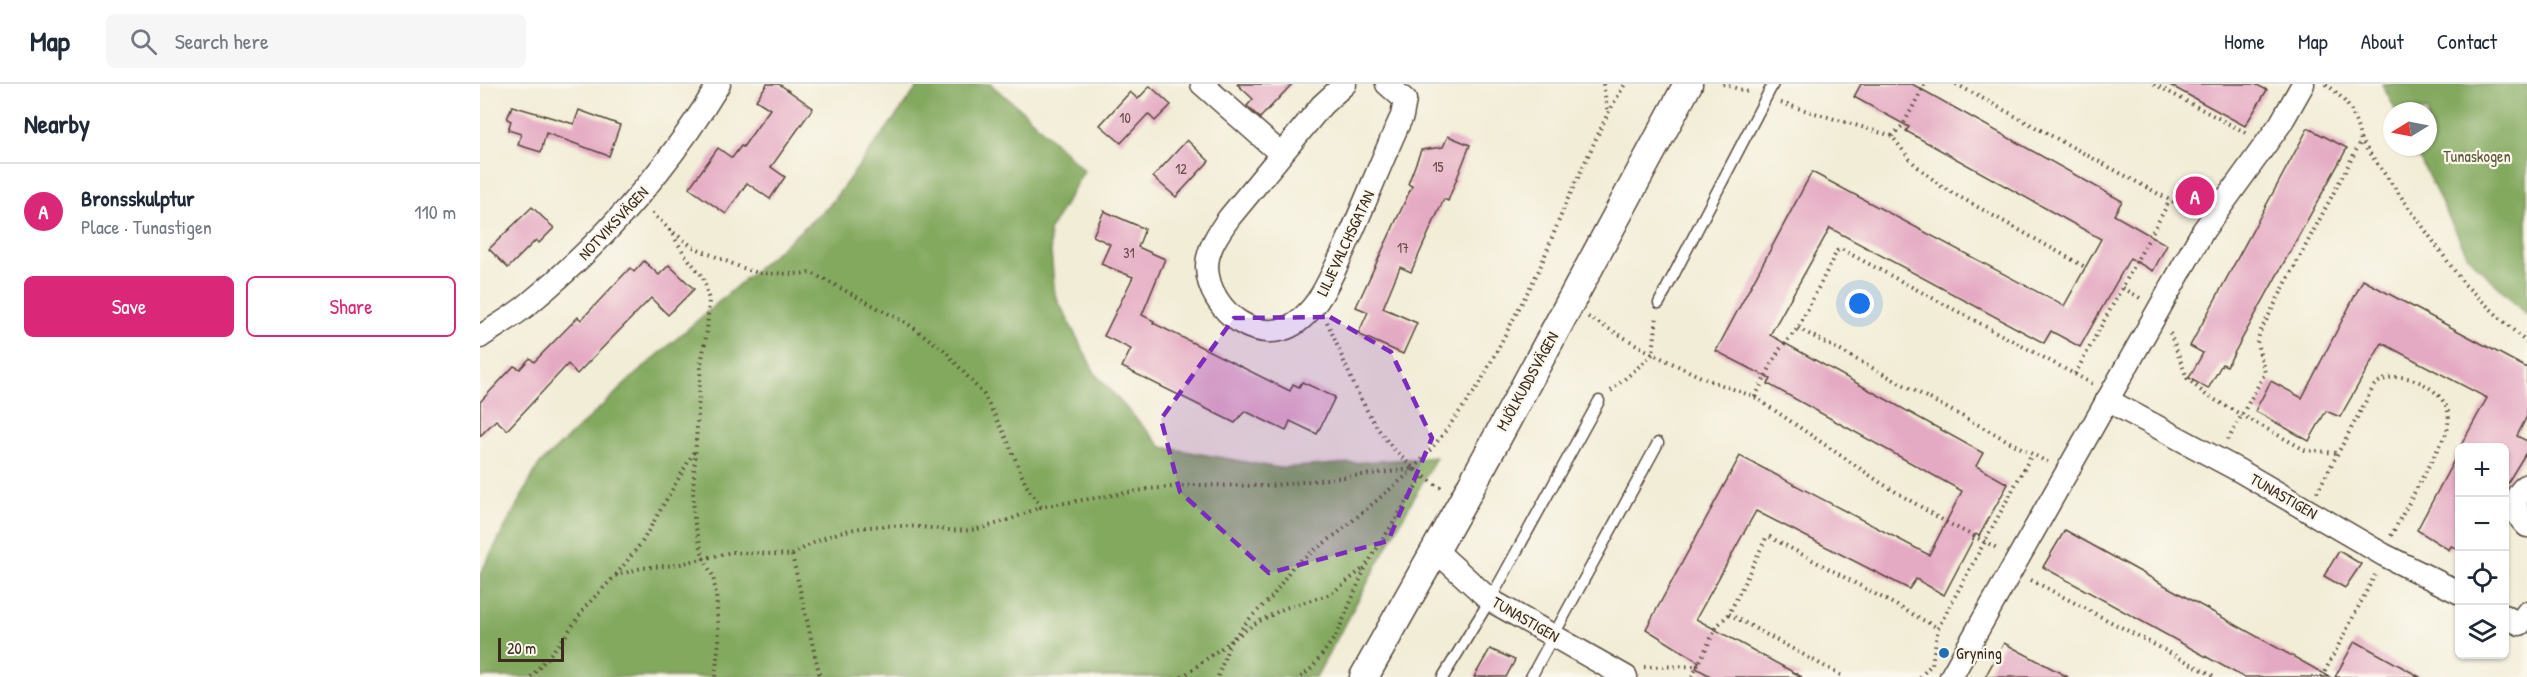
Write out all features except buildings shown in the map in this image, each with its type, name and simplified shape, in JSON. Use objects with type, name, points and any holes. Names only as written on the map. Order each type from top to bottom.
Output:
[{"type":"street","name":"NOTVIKSVÄGEN","points":[[480,337],[525,307],[582,257],[650,184],[719,84]]},
{"type":"street","points":[[1202,84],[1281,154]]},
{"type":"street","name":"LILJEVALCHSGATAN","points":[[1345,84],[1322,105],[1281,154],[1219,233],[1209,255],[1208,268],[1211,287],[1219,304],[1230,317],[1246,327],[1264,330],[1293,325],[1318,302],[1351,234],[1402,116],[1405,100],[1387,84]]},
{"type":"street","name":"MJÖLKUDDSVÄGEN","points":[[1364,677],[1689,84]]},
{"type":"street","points":[[1951,677],[2013,559],[2108,400],[2203,231],[2281,123],[2303,84]]},
{"type":"street","name":"TUNASTIGEN","points":[[2108,400],[2386,547],[2455,590]]},
{"type":"street","points":[[2527,485],[2518,495],[2516,503],[2517,514],[2527,526]]},
{"type":"street","name":"TUNASTIGEN","points":[[1435,550],[1490,600],[1623,675]]},
{"type":"street","points":[[2509,618],[2520,624],[2527,613]]},
{"type":"lane","points":[[1659,303],[1773,84]]},
{"type":"lane","points":[[1443,677],[1490,600],[1599,401]]},
{"type":"lane","points":[[1531,677],[1658,442]]},
{"type":"path","points":[[1603,84],[1608,112]]},
{"type":"path","points":[[1218,677],[1230,642],[1272,597],[1293,566],[1338,533],[1414,469],[1479,385],[1539,270],[1566,203],[1608,112],[1625,84]]},
{"type":"path","points":[[1723,84],[1827,119],[1892,136],[1911,161],[1942,187],[2087,268]]},
{"type":"path","points":[[1892,136],[1903,125],[1925,84]]},
{"type":"path","points":[[1956,84],[2199,216]]},
{"type":"path","points":[[2154,84],[2248,134],[2250,139]]},
{"type":"path","points":[[2326,84],[2346,102],[2355,117],[2361,141],[2464,284],[2527,343]]},
{"type":"path","points":[[2226,444],[2265,374],[2257,344],[2260,332],[2361,141]]},
{"type":"path","points":[[2075,374],[2170,200]]},
{"type":"path","points":[[648,209],[693,247],[758,273],[812,273],[908,324],[944,350],[984,395],[1007,439],[1026,485],[1041,507]]},
{"type":"path","points":[[669,229],[685,255],[703,277],[709,300],[707,331],[700,364],[694,520],[704,560],[712,576],[716,594],[719,640],[715,677]]},
{"type":"path","points":[[1755,397],[1779,350],[1798,328],[1837,250],[1841,249],[2103,389],[2108,400]]},
{"type":"path","points":[[2123,288],[2164,313],[2187,378],[2206,395],[2305,450],[2337,453]]},
{"type":"path","points":[[1318,302],[1367,412],[1389,446],[1414,469],[1445,490]]},
{"type":"path","points":[[1599,401],[1653,354],[1659,303]]},
{"type":"path","points":[[1583,314],[1653,354],[1704,378],[1755,397],[1881,483],[2013,559],[2020,573],[2030,580],[2216,677]]},
{"type":"path","points":[[1798,328],[2066,472]]},
{"type":"path","points":[[2316,496],[2374,386],[2382,380],[2402,378],[2416,380],[2438,395],[2446,407],[2449,420],[2447,432],[2386,547],[2373,582],[2322,677]]},
{"type":"path","points":[[531,677],[564,638],[586,606],[615,576],[642,542],[695,449]]},
{"type":"path","points":[[1920,677],[1932,664],[1938,628],[2032,454]]},
{"type":"path","points":[[615,576],[640,568],[704,560],[732,552],[792,555],[834,533],[862,526],[899,525],[969,530],[1012,519],[1041,507],[1149,489],[1194,485],[1267,486],[1414,469]]},
{"type":"path","points":[[1301,677],[1312,668],[1336,636],[1366,566],[1423,476]]},
{"type":"path","points":[[1692,677],[1717,626],[1729,614],[1766,538],[1770,537],[1938,628]]},
{"type":"path","points":[[792,555],[820,677]]},
{"type":"path","points":[[1182,677],[1254,624],[1285,608],[1331,594],[1366,566]]},
{"type":"path","points":[[1729,614],[1844,677]]},
{"type":"path","points":[[1623,675],[1631,667],[1697,666]]},
{"type":"highlighted area","points":[[1330,317],[1391,352],[1432,438],[1388,541],[1269,573],[1180,492],[1161,419],[1234,318]]},
{"type":"green space","points":[[920,84],[990,84],[1023,111],[1084,171],[1049,231],[1055,295],[1096,375],[1162,447],[1279,468],[1436,457],[1316,677],[480,677],[480,574],[538,466],[636,374],[829,206]]},
{"type":"green space","name":"Tunaskogen","points":[[2382,84],[2527,84],[2527,316],[2468,256],[2418,156],[2437,156],[2437,102],[2391,102]]},
{"type":"place","name":"Bronsskulptur","points":[[2195,196]]},
{"type":"place","name":"Gryning","points":[[1944,653]]}]
